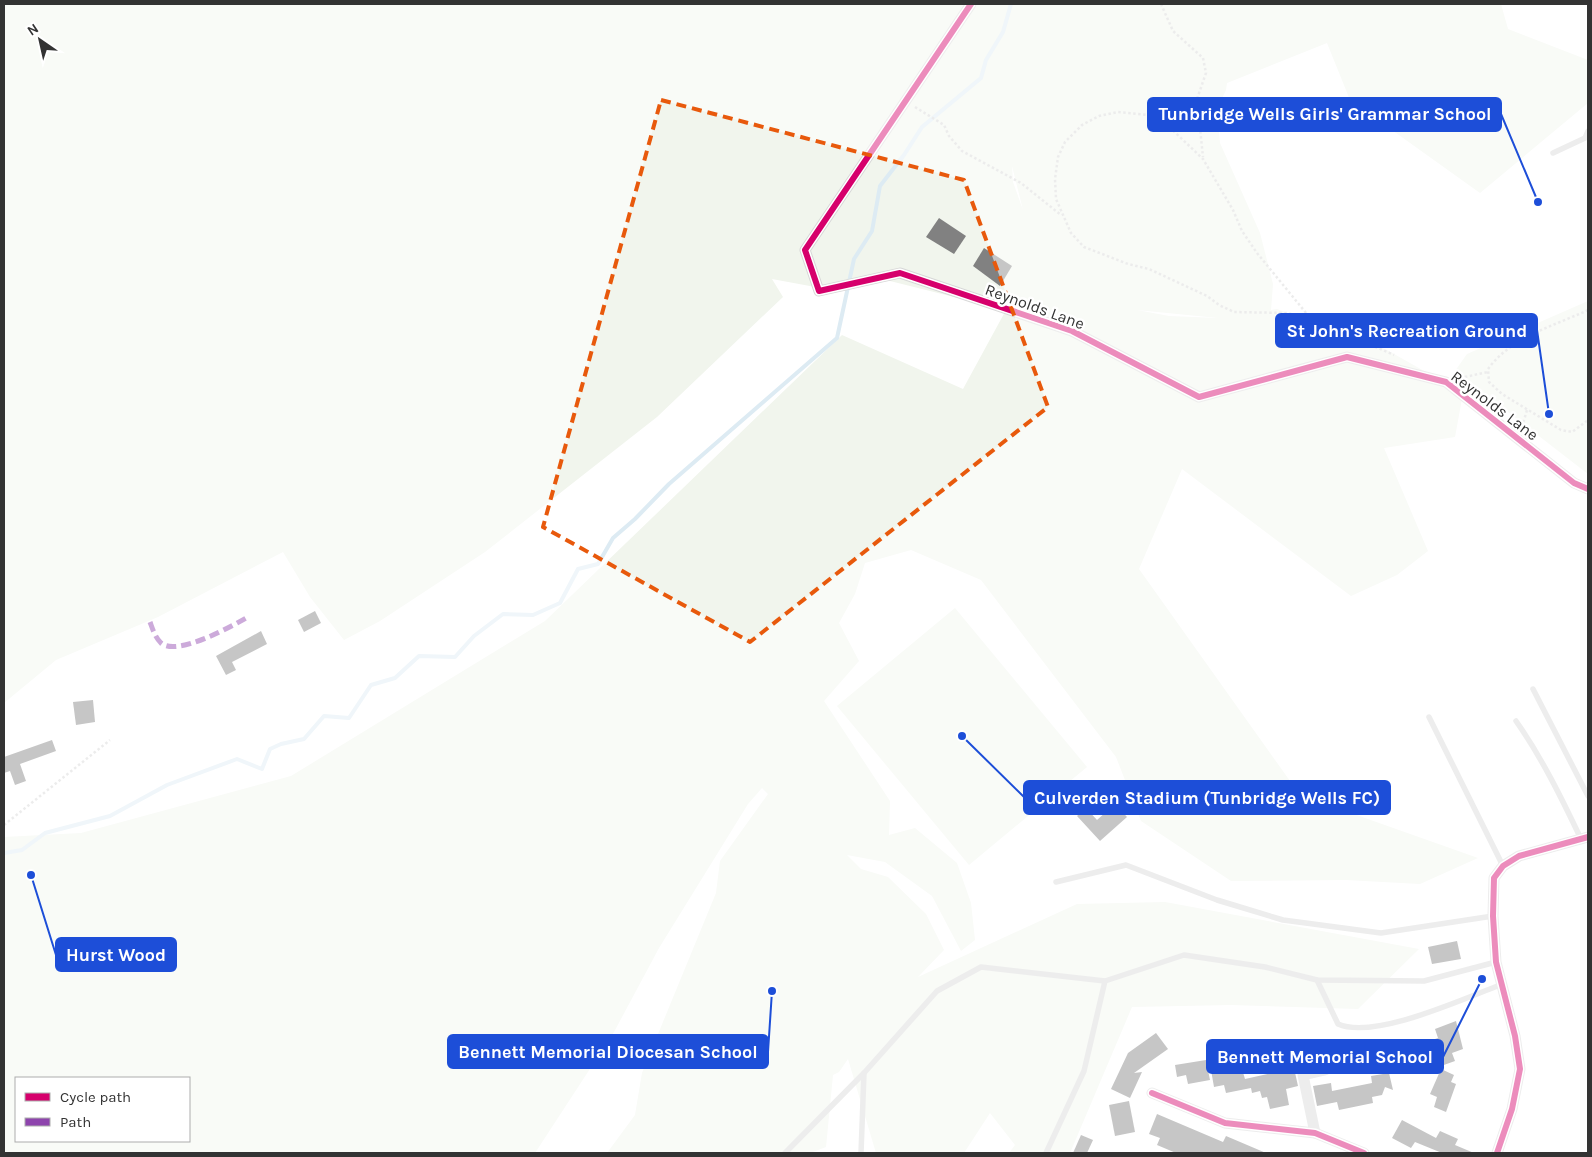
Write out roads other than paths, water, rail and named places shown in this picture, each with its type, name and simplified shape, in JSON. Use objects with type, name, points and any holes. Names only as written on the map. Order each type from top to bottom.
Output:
[{"type":"street","name":"Reynolds Lane","points":[[971,4],[806,250],[819,291],[900,273],[1072,331],[1199,397],[1347,357],[1446,382],[1574,483],[1588,489]]},
{"type":"street","points":[[1497,1153],[1512,1109],[1520,1069],[1515,1036],[1500,985],[1496,962],[1493,916],[1494,878],[1503,866],[1530,851],[1584,838]]},
{"type":"street","points":[[1315,1133],[1302,1075],[1325,1070]]},
{"type":"street","points":[[1152,1093],[1225,1123],[1315,1133],[1364,1153]]},
{"type":"lane","points":[[1552,153],[1585,138],[1588,131]]},
{"type":"lane","points":[[1532,689],[1588,796]]},
{"type":"lane","points":[[1429,717],[1503,866]]},
{"type":"lane","points":[[1516,721],[1530,740],[1584,838]]},
{"type":"lane","points":[[1056,882],[1126,865],[1217,900],[1283,920],[1381,933],[1493,916]]},
{"type":"lane","points":[[786,1153],[864,1073],[937,991],[981,966],[1105,981],[1184,955],[1265,967],[1317,980],[1424,981],[1496,962]]},
{"type":"lane","points":[[1317,980],[1338,1024],[1350,1027],[1385,1025],[1500,985]]},
{"type":"lane","points":[[1046,1153],[1084,1071],[1105,981]]},
{"type":"lane","points":[[861,1153],[864,1073]]},
{"type":"waterway","points":[[4,853],[22,850],[45,833],[110,816],[167,785],[237,759],[262,769],[270,749],[281,744],[304,739],[324,716],[349,718],[371,685],[395,678],[419,656],[455,657],[474,636],[503,614],[533,615],[560,603],[578,569],[598,564],[613,538],[635,519],[669,484],[837,338],[854,259],[872,231],[880,186],[904,155],[922,127],[981,78],[986,60],[1003,32],[1011,4]]},
{"type":"place","name":"Tunbridge Wells Girls' Grammar School","points":[[1538,202]]},
{"type":"place","name":"St John's Recreation Ground","points":[[1549,414]]},
{"type":"place","name":"Culverden Stadium (Tunbridge Wells FC)","points":[[962,736]]},
{"type":"place","name":"Hurst Wood","points":[[31,875]]},
{"type":"place","name":"Bennett Memorial School","points":[[1482,979]]},
{"type":"place","name":"Bennett Memorial Diocesan School","points":[[772,991]]}]
